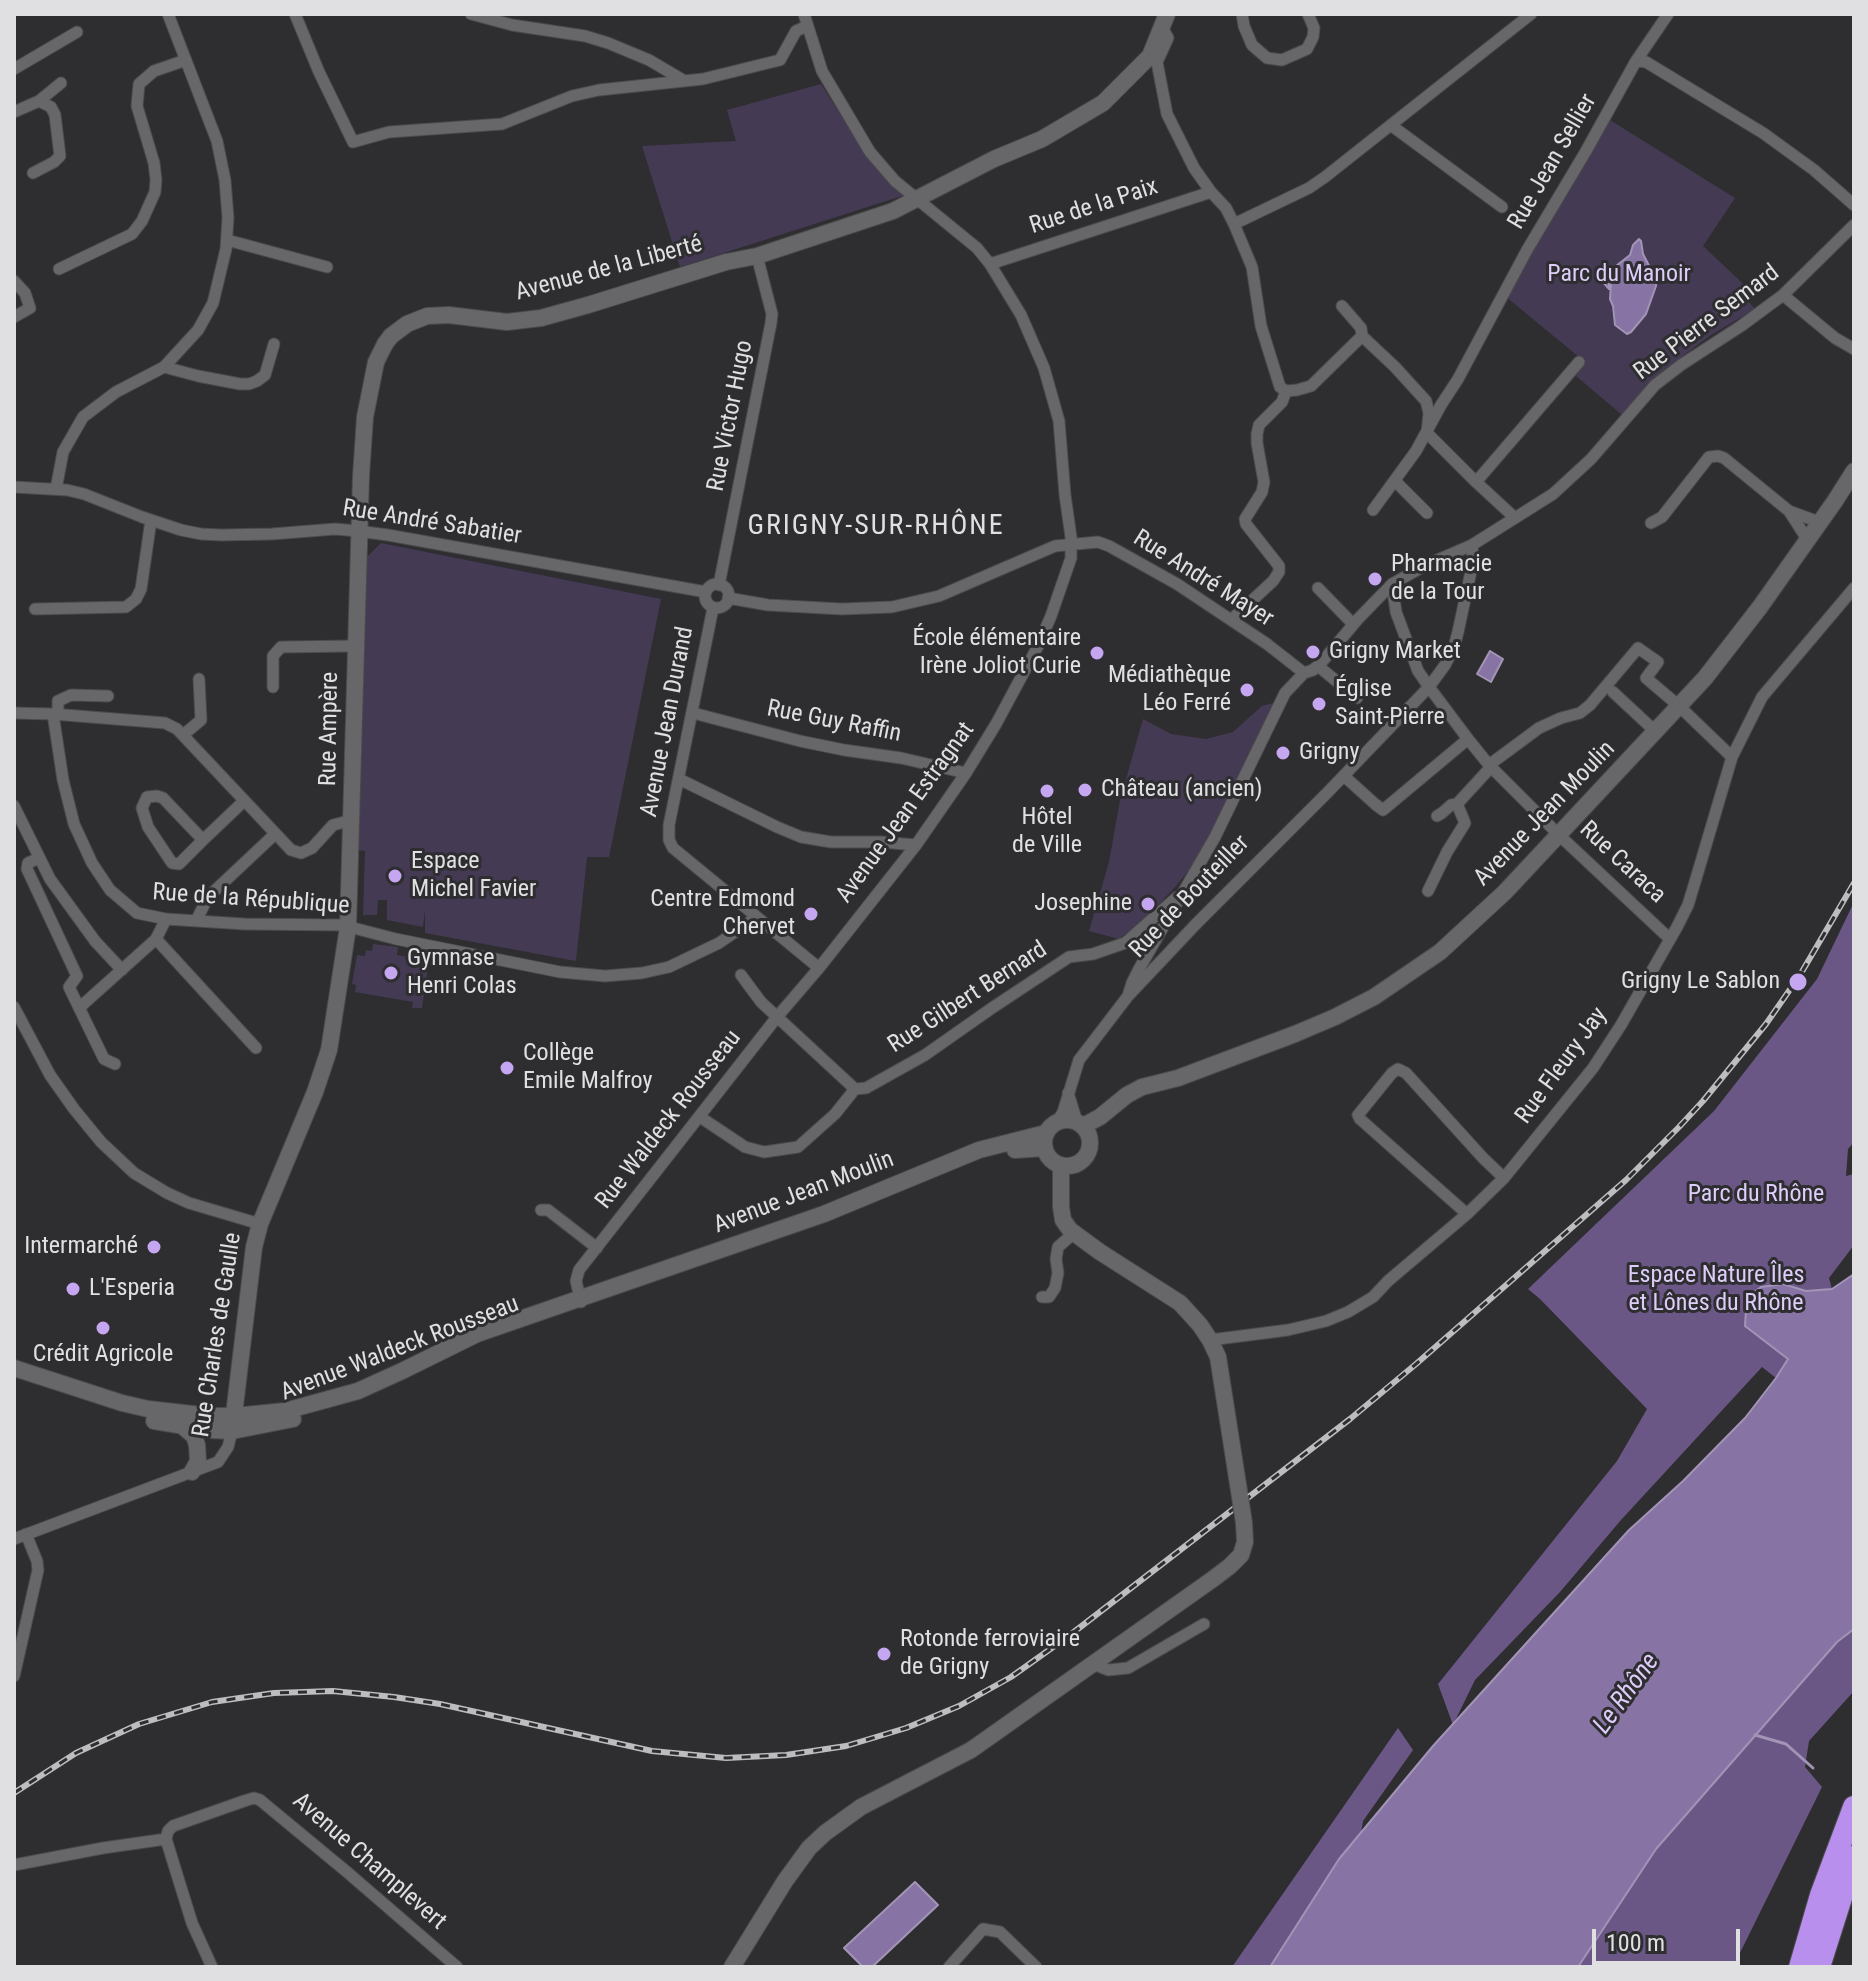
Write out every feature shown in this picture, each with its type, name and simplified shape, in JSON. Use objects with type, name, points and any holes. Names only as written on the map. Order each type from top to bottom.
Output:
[{"type":"highway","points":[[1800,1967],[1821,1895],[1854,1807]]},
{"type":"highway","points":[[1819,1967],[1854,1857]]},
{"type":"street","points":[[56,489],[63,452],[83,417],[116,392],[164,367],[198,330],[213,303],[226,249],[228,218],[225,180],[217,141],[168,14]]},
{"type":"street","points":[[295,14],[353,142],[389,132],[502,124],[572,96],[599,90],[703,79],[780,60],[796,31],[807,26]]},
{"type":"street","points":[[471,14],[608,43],[649,60],[683,81]]},
{"type":"street","name":"Avenue Jean Estragnat","points":[[804,14],[822,71],[853,126],[895,181],[977,248],[1021,315],[1044,368],[1059,421],[1072,544],[1071,558],[1047,627],[996,724],[916,845],[819,968]]},
{"type":"street","points":[[1242,14],[1252,45],[1267,58],[1282,60],[1307,49],[1314,28],[1308,14]]},
{"type":"street","points":[[1234,224],[1309,188],[1392,126],[1531,14]]},
{"type":"street","name":"Rue Jean Sellier","points":[[1373,510],[1427,433],[1516,269],[1636,61],[1668,14]]},
{"type":"street","points":[[1164,20],[1168,38],[1157,62],[1167,114],[1194,168],[1226,208],[1252,267],[1261,326],[1280,387],[1286,391],[1311,386],[1362,336]]},
{"type":"street","name":"Avenue de la Liberté","points":[[358,531],[365,417],[376,362],[391,336],[407,324],[439,314],[507,322],[541,318],[726,262],[757,256],[893,211],[994,159],[1042,139],[1103,103],[1150,56],[1164,20]]},
{"type":"street","points":[[14,69],[77,32]]},
{"type":"street","points":[[59,269],[132,234],[142,221],[155,192],[156,180],[137,106],[139,84],[154,71],[186,60]]},
{"type":"street","points":[[1636,61],[1646,62],[1763,133],[1814,170],[1854,205]]},
{"type":"street","points":[[14,112],[39,101],[61,83]]},
{"type":"street","points":[[33,173],[60,156],[55,115],[51,107],[39,101]]},
{"type":"street","points":[[1392,126],[1502,207]]},
{"type":"street","name":"Rue de la Paix","points":[[990,264],[1211,192]]},
{"type":"street","name":"Rue Pierre Semard","points":[[1318,666],[1392,584],[1411,572],[1472,545],[1553,494],[1591,459],[1655,385],[1783,295],[1854,225]]},
{"type":"street","points":[[227,240],[327,267]]},
{"type":"street","name":"Rue Victor Hugo","points":[[719,585],[771,323],[772,314],[757,256]]},
{"type":"street","points":[[14,281],[25,293],[30,308],[14,317]]},
{"type":"street","points":[[1783,295],[1835,338],[1854,349]]},
{"type":"street","points":[[1342,306],[1361,328],[1362,336],[1426,401],[1429,413],[1427,433],[1515,518]]},
{"type":"street","points":[[164,367],[249,384],[265,375],[274,344]]},
{"type":"street","points":[[1476,482],[1579,362]]},
{"type":"street","points":[[1231,620],[1279,572],[1279,566],[1245,519],[1262,492],[1264,482],[1257,443],[1259,425],[1282,402],[1286,391]]},
{"type":"street","points":[[1651,523],[1662,517],[1709,457],[1718,456],[1789,511],[1807,539]]},
{"type":"street","name":"Avenue Jean Moulin","points":[[1090,1143],[1112,1116],[1129,1103],[1178,1078],[1335,1017],[1374,997],[1440,952],[1560,836],[1705,678],[1742,631],[1854,471]]},
{"type":"street","points":[[1395,481],[1427,513]]},
{"type":"street","name":"Rue André Sabatier","points":[[14,487],[84,494],[181,530],[221,535],[335,529],[358,531],[706,592]]},
{"type":"street","points":[[1789,511],[1819,522]]},
{"type":"street","points":[[35,609],[126,607],[136,599],[141,589],[151,520]]},
{"type":"street","name":"Rue Ampère","points":[[348,927],[358,531]]},
{"type":"street","name":"Rue André Mayer","points":[[1072,544],[1098,542],[1109,546],[1177,584],[1267,644],[1304,673]]},
{"type":"street","points":[[728,598],[768,605],[827,609],[892,607],[939,596],[1055,546],[1072,544]]},
{"type":"street","name":"Rue de Bouteiller","points":[[1049,1135],[1063,1112],[1079,1060],[1128,996],[1344,776],[1429,687],[1445,665],[1454,647],[1473,562],[1472,545]]},
{"type":"street","name":"Rue Caraca","points":[[1392,584],[1396,612],[1418,671],[1468,739],[1490,766],[1560,836],[1670,939]]},
{"type":"street","points":[[719,585],[726,590],[727,602],[713,608],[706,601],[706,592],[711,586],[719,585]]},
{"type":"street","points":[[1318,588],[1353,624]]},
{"type":"street","name":"Rue Fleury Jay","points":[[1210,1340],[1288,1330],[1348,1312],[1373,1297],[1504,1178],[1593,1068],[1670,939],[1688,905],[1732,757],[1762,697],[1854,588]]},
{"type":"street","name":"Avenue Jean Durand","points":[[713,608],[669,825],[669,840],[673,848],[819,968]]},
{"type":"street","points":[[273,687],[273,656],[281,647],[356,646]]},
{"type":"street","points":[[1437,816],[1457,804],[1490,766],[1539,728],[1580,713],[1590,705],[1638,648],[1658,662],[1646,678],[1732,757]]},
{"type":"street","points":[[1128,996],[1139,969],[1215,837],[1285,693],[1304,673],[1318,666],[1357,698]]},
{"type":"street","points":[[183,735],[201,720],[199,679]]},
{"type":"street","points":[[1613,692],[1656,732]]},
{"type":"street","points":[[55,714],[58,701],[71,695],[108,696]]},
{"type":"street","points":[[14,713],[165,723],[183,735],[291,850],[301,853],[312,848],[333,825],[352,820]]},
{"type":"street","name":"Rue Guy Raffin","points":[[693,713],[815,744],[901,758],[966,773]]},
{"type":"street","name":"Rue de la République","points":[[55,714],[63,780],[74,824],[92,863],[110,890],[137,913],[196,921],[342,925],[560,972],[615,976],[669,967],[719,943],[757,917]]},
{"type":"street","points":[[1344,776],[1383,810],[1468,739]]},
{"type":"street","points":[[679,779],[801,837],[831,842],[916,845]]},
{"type":"street","points":[[203,840],[163,798],[147,797],[142,808],[148,827],[172,863],[179,864],[244,801]]},
{"type":"street","points":[[1428,891],[1465,823],[1457,804]]},
{"type":"street","points":[[14,806],[50,879],[95,941],[122,970]]},
{"type":"street","points":[[196,921],[208,897],[275,834]]},
{"type":"street","points":[[39,858],[28,863],[27,869],[77,976],[69,987],[104,1059],[115,1064]]},
{"type":"street","name":"Rue Gilbert Bernard","points":[[700,1117],[745,1147],[764,1152],[798,1147],[835,1114],[855,1089],[866,1088],[925,1055],[1069,957],[1093,954],[1125,943],[1183,892]]},
{"type":"street","points":[[79,1008],[156,939],[166,919]]},
{"type":"street","name":"Rue Charles de Gaulle","points":[[14,1539],[218,1462],[228,1447],[234,1423],[254,1247],[260,1224],[315,1092],[329,1050],[348,927]]},
{"type":"street","points":[[156,939],[256,1048]]},
{"type":"street","name":"Rue Waldeck Rousseau","points":[[581,1302],[576,1281],[579,1270],[819,968]]},
{"type":"street","points":[[741,975],[761,1002],[855,1089]]},
{"type":"street","points":[[14,1007],[50,1075],[74,1109],[101,1142],[134,1173],[189,1203],[260,1224]]},
{"type":"street","points":[[1467,1214],[1360,1119],[1358,1115],[1392,1073],[1398,1069],[1406,1073],[1504,1178]]},
{"type":"street","name":"Avenue Jean Moulin","points":[[1080,1124],[1100,1117],[1142,1087],[1178,1078]]},
{"type":"street","points":[[1068,1092],[1090,1143],[1086,1156],[1068,1164],[1049,1155],[1049,1135],[1064,1120],[1080,1124]]},
{"type":"street","name":"Avenue Jean Moulin","points":[[581,1302],[824,1214],[979,1150],[1049,1135]]},
{"type":"street","points":[[732,1967],[785,1881],[809,1848],[825,1833],[861,1807],[971,1750],[1241,1555],[1245,1542],[1244,1523],[1216,1350],[1187,1309],[1100,1252],[1066,1225],[1062,1213],[1068,1164]]},
{"type":"street","points":[[541,1210],[548,1210],[597,1248]]},
{"type":"street","points":[[1042,1297],[1049,1297],[1055,1288],[1058,1247],[1074,1233]]},
{"type":"street","name":"Avenue Waldeck Rousseau","points":[[234,1423],[255,1428],[310,1414],[461,1348],[581,1302]]},
{"type":"street","points":[[14,1368],[148,1409],[234,1423]]},
{"type":"street","points":[[14,1378],[119,1412],[181,1425],[209,1430],[234,1423]]},
{"type":"street","points":[[181,1425],[194,1436],[197,1445],[198,1461],[192,1472]]},
{"type":"street","points":[[14,1676],[38,1570],[26,1534]]},
{"type":"street","points":[[1093,1664],[1108,1670],[1128,1668],[1204,1624]]},
{"type":"street","name":"Avenue Champlevert","points":[[166,1839],[173,1826],[254,1798],[260,1800],[457,1967]]},
{"type":"street","points":[[14,1865],[166,1839],[192,1923],[212,1967]]},
{"type":"street","points":[[949,1967],[983,1929],[1000,1932],[1036,1967]]},
{"type":"green space","points":[[821,84],[861,147],[905,195],[680,267],[642,146],[736,141],[727,110]]},
{"type":"green space","name":"Parc du Manoir","points":[[1610,120],[1735,198],[1703,246],[1753,293],[1747,300],[1755,309],[1711,335],[1661,372],[1622,415],[1576,376],[1585,362],[1505,296]]},
{"type":"green space","points":[[381,543],[661,599],[609,857],[587,857],[576,961],[425,933],[425,909],[423,927],[387,920],[387,900],[378,900],[377,915],[363,915],[365,851],[358,850],[365,559]]},
{"type":"green space","points":[[1277,702],[1202,854],[1176,886],[1150,914],[1119,939],[1089,931],[1143,719],[1171,734],[1206,739],[1233,732],[1262,706]]},
{"type":"green space","name":"Parc du Rhône","points":[[1854,902],[1854,1142],[1848,1149],[1846,1176],[1854,1174],[1854,1245],[1829,1278],[1832,1289],[1806,1291],[1782,1284],[1745,1326],[1788,1359],[1776,1378],[1762,1367],[1621,1520],[1560,1592],[1475,1680],[1453,1725],[1438,1684],[1617,1461],[1647,1409],[1528,1289],[1714,1111],[1817,979]]},
{"type":"green space","name":"Gymnase Henri Colas","points":[[373,944],[398,947],[397,955],[429,961],[422,1008],[412,1008],[413,1002],[355,992],[356,985],[352,984],[357,955],[365,956],[366,950],[372,951]]},
{"type":"green space","points":[[1854,1629],[1854,1691],[1809,1741],[1805,1767],[1822,1787],[1733,1967],[1578,1967],[1656,1849],[1837,1642]]},
{"type":"green space","points":[[1398,1728],[1413,1750],[1363,1821],[1361,1833],[1339,1859],[1270,1967],[1232,1967]]},
{"type":"water","points":[[1639,239],[1656,286],[1646,314],[1627,334],[1615,325],[1610,299],[1611,283],[1609,289],[1603,282],[1602,272],[1630,255]]},
{"type":"water","points":[[1490,651],[1503,659],[1491,682],[1477,674]]},
{"type":"water","name":"Le Rhône","points":[[1854,1274],[1854,1629],[1837,1642],[1656,1849],[1578,1967],[1270,1967],[1339,1859],[1433,1746],[1629,1530],[1745,1418],[1776,1378],[1788,1359],[1745,1326],[1750,1295],[1761,1287],[1783,1284],[1806,1291],[1832,1289]]},
{"type":"water","points":[[915,1882],[938,1905],[872,1967],[863,1967],[844,1948]]},
{"type":"waterway","points":[[1755,1735],[1786,1744],[1813,1768]]},
{"type":"railway","points":[[14,1793],[76,1753],[139,1724],[212,1702],[274,1693],[333,1691],[394,1697],[440,1704],[652,1751],[726,1758],[786,1755],[846,1746],[906,1728],[959,1706],[1011,1677],[1070,1635],[1350,1419],[1626,1180],[1703,1101],[1766,1024],[1800,975],[1854,883]]},
{"type":"place","name":"Pharmacie de la Tour","points":[[1375,579]]},
{"type":"place","name":"Grigny Market","points":[[1313,652]]},
{"type":"place","name":"École élémentaire Irène Joliot Curie","points":[[1097,653]]},
{"type":"place","name":"Médiathèque Léo Ferré","points":[[1247,690]]},
{"type":"place","name":"Église Saint-Pierre","points":[[1319,704]]},
{"type":"place","name":"Grigny","points":[[1283,753]]},
{"type":"place","name":"Château (ancien)","points":[[1085,790]]},
{"type":"place","name":"Hôtel de Ville","points":[[1047,791]]},
{"type":"place","name":"Espace Michel Favier","points":[[395,876]]},
{"type":"place","name":"Josephine","points":[[1148,904]]},
{"type":"place","name":"Centre Edmond Chervet","points":[[811,914]]},
{"type":"place","name":"Gymnase Henri Colas","points":[[391,973]]},
{"type":"place","name":"Grigny Le Sablon","points":[[1798,982]]},
{"type":"place","name":"Collège Emile Malfroy","points":[[507,1068]]},
{"type":"place","name":"Intermarché","points":[[154,1247]]},
{"type":"place","name":"L'Esperia","points":[[73,1289]]},
{"type":"place","name":"Crédit Agricole","points":[[103,1328]]},
{"type":"place","name":"Rotonde ferroviaire de Grigny","points":[[884,1654]]},
{"type":"district","name":"GRIGNY-SUR-RHÔNE","points":[[876,527]]},
{"type":"park label","name":"Espace Nature Îles et Lônes du Rhône","points":[[1716,1290]]}]
